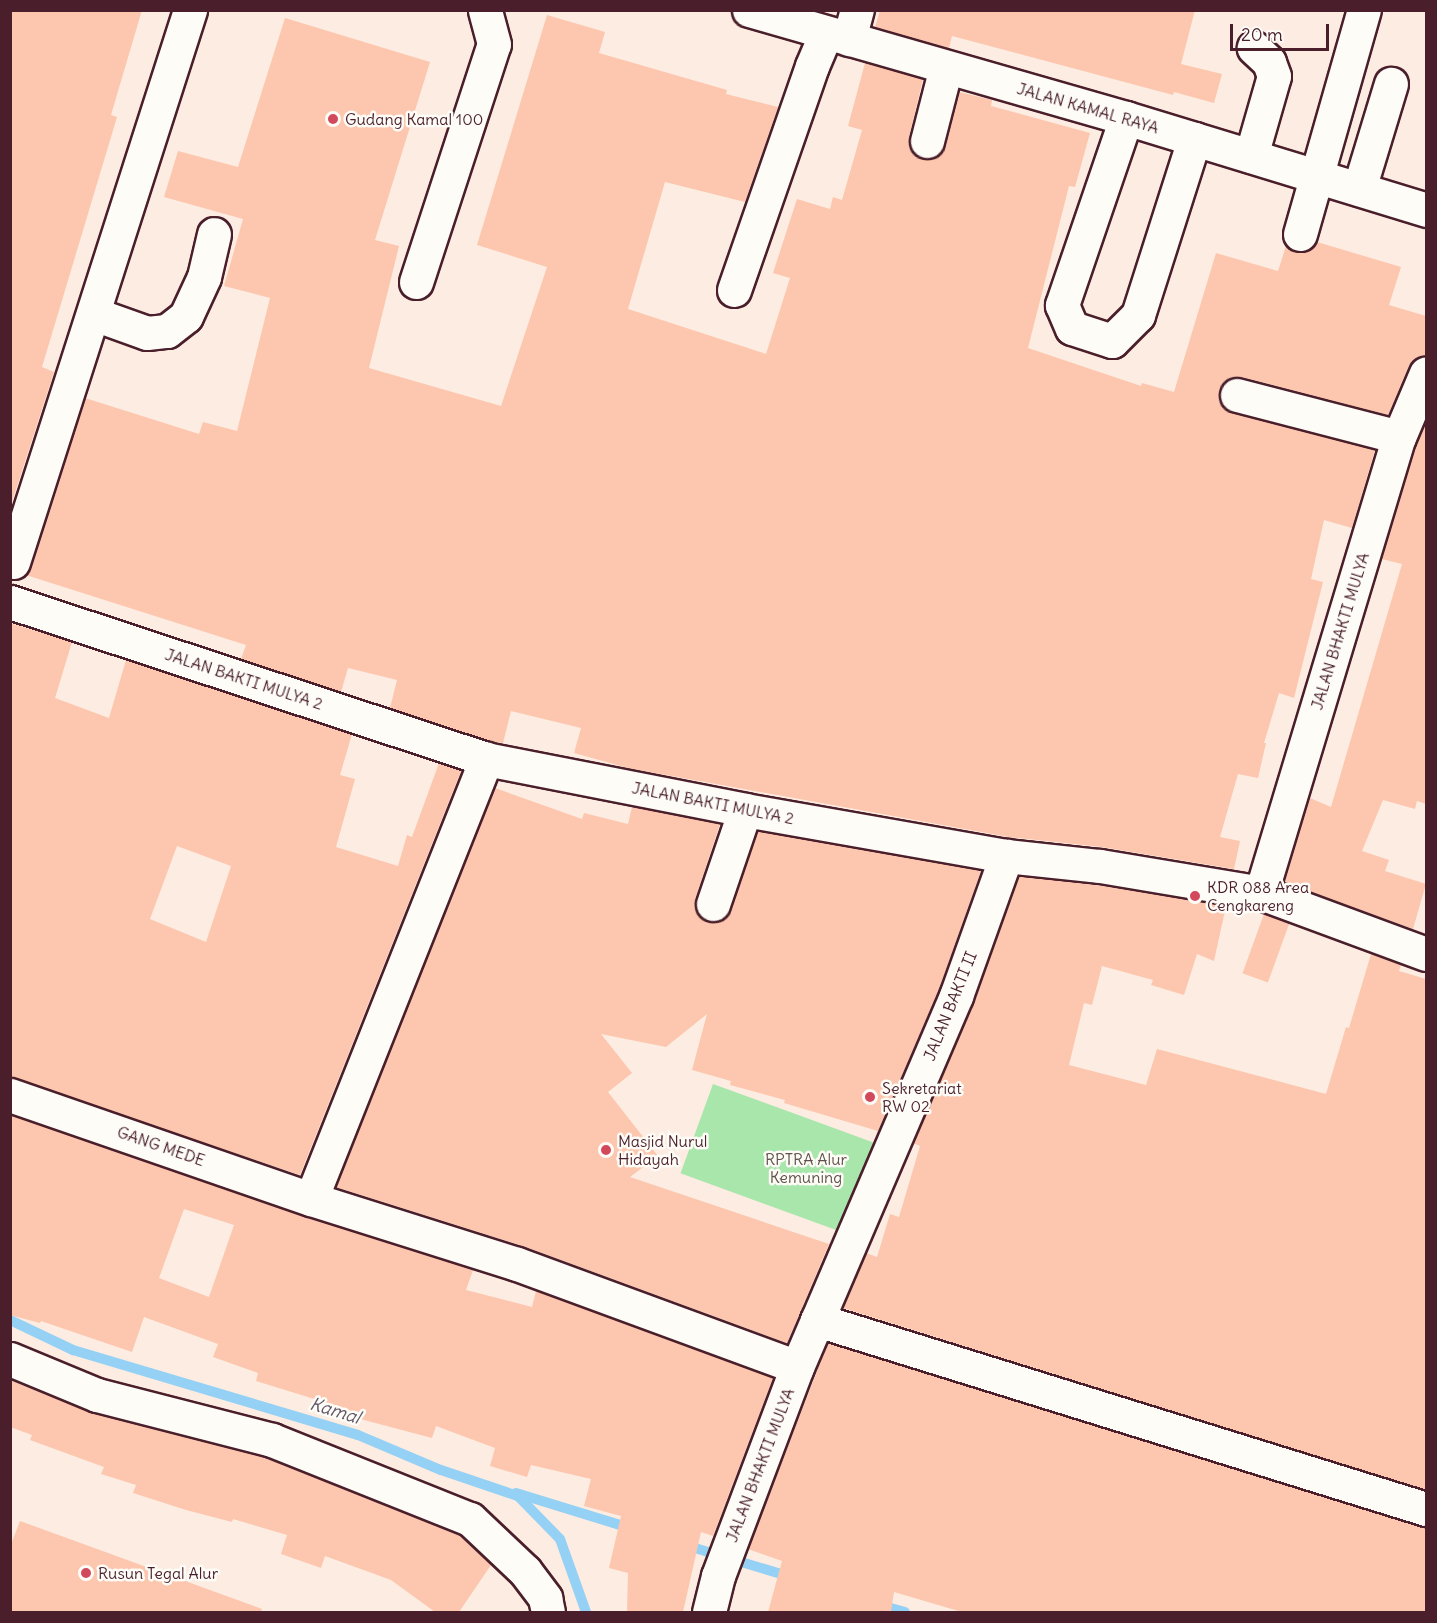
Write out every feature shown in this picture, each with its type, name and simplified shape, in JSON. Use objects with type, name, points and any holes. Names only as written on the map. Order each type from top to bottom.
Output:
[{"type":"street","points":[[13,562],[190,10]]},
{"type":"street","points":[[416,282],[494,44],[485,10]]},
{"type":"street","name":"JALAN KAMAL RAYA","points":[[749,10],[844,27],[946,67],[1126,118],[1426,210]]},
{"type":"street","points":[[1300,234],[1364,10]]},
{"type":"street","points":[[734,290],[812,66],[844,27]]},
{"type":"street","points":[[1251,156],[1274,76],[1269,62],[1254,48]]},
{"type":"street","points":[[927,141],[946,67]]},
{"type":"street","points":[[1359,189],[1391,84]]},
{"type":"street","points":[[1126,118],[1062,304],[1072,328],[1112,341],[1138,315],[1194,139]]},
{"type":"street","points":[[94,314],[147,333],[167,331],[186,316],[204,277],[214,234]]},
{"type":"street","name":"JALAN BHAKTI MULYA","points":[[1261,893],[1399,436],[1426,373]]},
{"type":"street","points":[[1237,395],[1399,436]]},
{"type":"street","name":"JALAN BAKTI MULYA 2","points":[[10,602],[486,759],[745,810],[1006,855],[1100,866],[1261,893],[1426,954]]},
{"type":"street","points":[[310,1199],[486,759]]},
{"type":"street","points":[[713,904],[745,810]]},
{"type":"street","name":"JALAN BAKTI II","points":[[817,1320],[956,996],[1006,855]]},
{"type":"street","name":"GANG MEDE","points":[[10,1095],[310,1199],[517,1264],[797,1367]]},
{"type":"street","points":[[817,1320],[1426,1509]]},
{"type":"street","name":"JALAN BHAKTI MULYA","points":[[709,1612],[718,1576],[735,1530],[817,1320]]},
{"type":"street","points":[[10,1359],[97,1395],[272,1440],[470,1519],[525,1571],[544,1598],[548,1612]]},
{"type":"green space","name":"RPTRA Alur Kemuning","points":[[713,1084],[891,1149],[858,1238],[681,1173]]},
{"type":"building","points":[[10,10],[142,10],[111,115],[117,117],[42,367],[54,372],[10,508]]},
{"type":"building","points":[[880,10],[1195,10],[1181,64],[1222,74],[1214,103],[1174,92],[1173,95],[952,36],[949,48],[875,27]]},
{"type":"building","points":[[547,15],[605,32],[599,53],[727,90],[726,94],[778,107],[745,202],[665,182],[628,309],[766,354],[790,278],[773,273],[797,199],[830,209],[833,197],[842,200],[862,130],[848,126],[865,63],[923,79],[909,137],[909,147],[914,155],[922,159],[933,159],[941,154],[959,92],[992,100],[991,106],[1090,133],[1075,187],[1069,186],[1028,348],[1141,386],[1142,383],[1174,392],[1216,253],[1278,271],[1286,246],[1294,252],[1304,252],[1313,248],[1317,242],[1401,267],[1389,305],[1426,316],[1426,355],[1415,358],[1409,365],[1388,415],[1242,377],[1231,377],[1223,382],[1219,390],[1219,401],[1224,409],[1232,413],[1375,450],[1352,528],[1324,520],[1311,579],[1323,582],[1294,698],[1279,693],[1264,743],[1266,743],[1258,778],[1238,774],[1220,837],[1240,841],[1234,869],[1102,847],[1009,837],[628,768],[574,753],[581,728],[511,711],[503,743],[491,741],[390,708],[397,680],[348,668],[341,692],[241,659],[246,645],[26,575],[85,398],[199,434],[203,422],[237,431],[270,298],[224,286],[243,219],[164,197],[178,151],[238,167],[285,18],[430,62],[375,240],[399,246],[369,368],[501,406],[547,267],[477,245]]},
{"type":"building","points":[[1426,420],[1426,804],[1417,801],[1415,809],[1383,800],[1362,851],[1389,860],[1385,871],[1426,884],[1413,929],[1284,882],[1310,798],[1331,807],[1402,564],[1382,559]]},
{"type":"building","points":[[10,623],[72,642],[55,698],[109,718],[126,660],[352,734],[340,775],[355,779],[336,847],[398,866],[407,835],[412,837],[439,763],[461,771],[300,1175],[10,1077]],"holes":[[[177,846],[231,866],[206,942],[150,919]]]},
{"type":"building","points":[[495,788],[582,819],[584,813],[628,824],[632,807],[720,824],[695,899],[695,908],[699,916],[708,922],[717,922],[725,918],[730,911],[758,831],[981,871],[939,989],[878,1131],[784,1103],[785,1100],[730,1085],[731,1081],[692,1070],[707,1014],[666,1047],[601,1034],[632,1073],[608,1092],[658,1156],[630,1177],[829,1244],[787,1343],[523,1246],[336,1187]]},
{"type":"building","points":[[1019,876],[1097,885],[1226,906],[1214,961],[1197,954],[1184,995],[1151,985],[1153,980],[1102,966],[1092,1005],[1084,1003],[1069,1065],[1146,1085],[1157,1049],[1326,1094],[1371,954],[1401,965],[1399,971],[1426,979],[1426,1490],[843,1308],[866,1253],[877,1257],[890,1214],[899,1217],[920,1146],[913,1143],[974,1002]]},
{"type":"building","points":[[1264,914],[1289,923],[1268,982],[1242,973]]},
{"type":"building","points":[[10,1115],[305,1217],[473,1270],[466,1290],[532,1307],[536,1291],[773,1378],[713,1536],[701,1532],[683,1612],[627,1612],[628,1573],[609,1568],[621,1516],[584,1506],[591,1479],[531,1465],[527,1477],[490,1466],[495,1448],[436,1426],[432,1438],[349,1416],[350,1410],[256,1381],[258,1373],[213,1357],[218,1344],[144,1317],[132,1352],[41,1321],[40,1323],[10,1315]],"holes":[[[184,1209],[234,1225],[209,1297],[159,1278]]]},
{"type":"building","points":[[828,1343],[1426,1527],[1426,1612],[962,1612],[894,1592],[891,1612],[768,1612],[782,1561],[748,1549]]},
{"type":"building","points":[[10,1380],[92,1413],[266,1458],[460,1535],[491,1565],[459,1612],[435,1612],[391,1580],[325,1556],[321,1568],[281,1554],[287,1535],[233,1519],[232,1522],[186,1510],[133,1493],[136,1485],[101,1474],[104,1467],[30,1440],[32,1435],[10,1427]]},
{"type":"building","name":"Rusun Tegal Alur","points":[[20,1521],[262,1609],[261,1612],[10,1612],[10,1547]]},
{"type":"waterway","name":"Kamal","points":[[10,1320],[73,1350],[358,1435],[441,1470],[518,1496],[560,1539],[586,1612]]},
{"type":"waterway","points":[[516,1493],[633,1529]]},
{"type":"waterway","points":[[685,1545],[791,1577]]},
{"type":"waterway","points":[[880,1605],[905,1612]]},
{"type":"place","name":"Gudang Kamal 100","points":[[333,119]]},
{"type":"place","name":"KDR 088 Area Cengkareng","points":[[1195,896]]},
{"type":"place","name":"Sekretariat RW 02","points":[[870,1097]]},
{"type":"place","name":"Masjid Nurul Hidayah","points":[[606,1150]]},
{"type":"place","name":"Rusun Tegal Alur","points":[[86,1573]]}]
